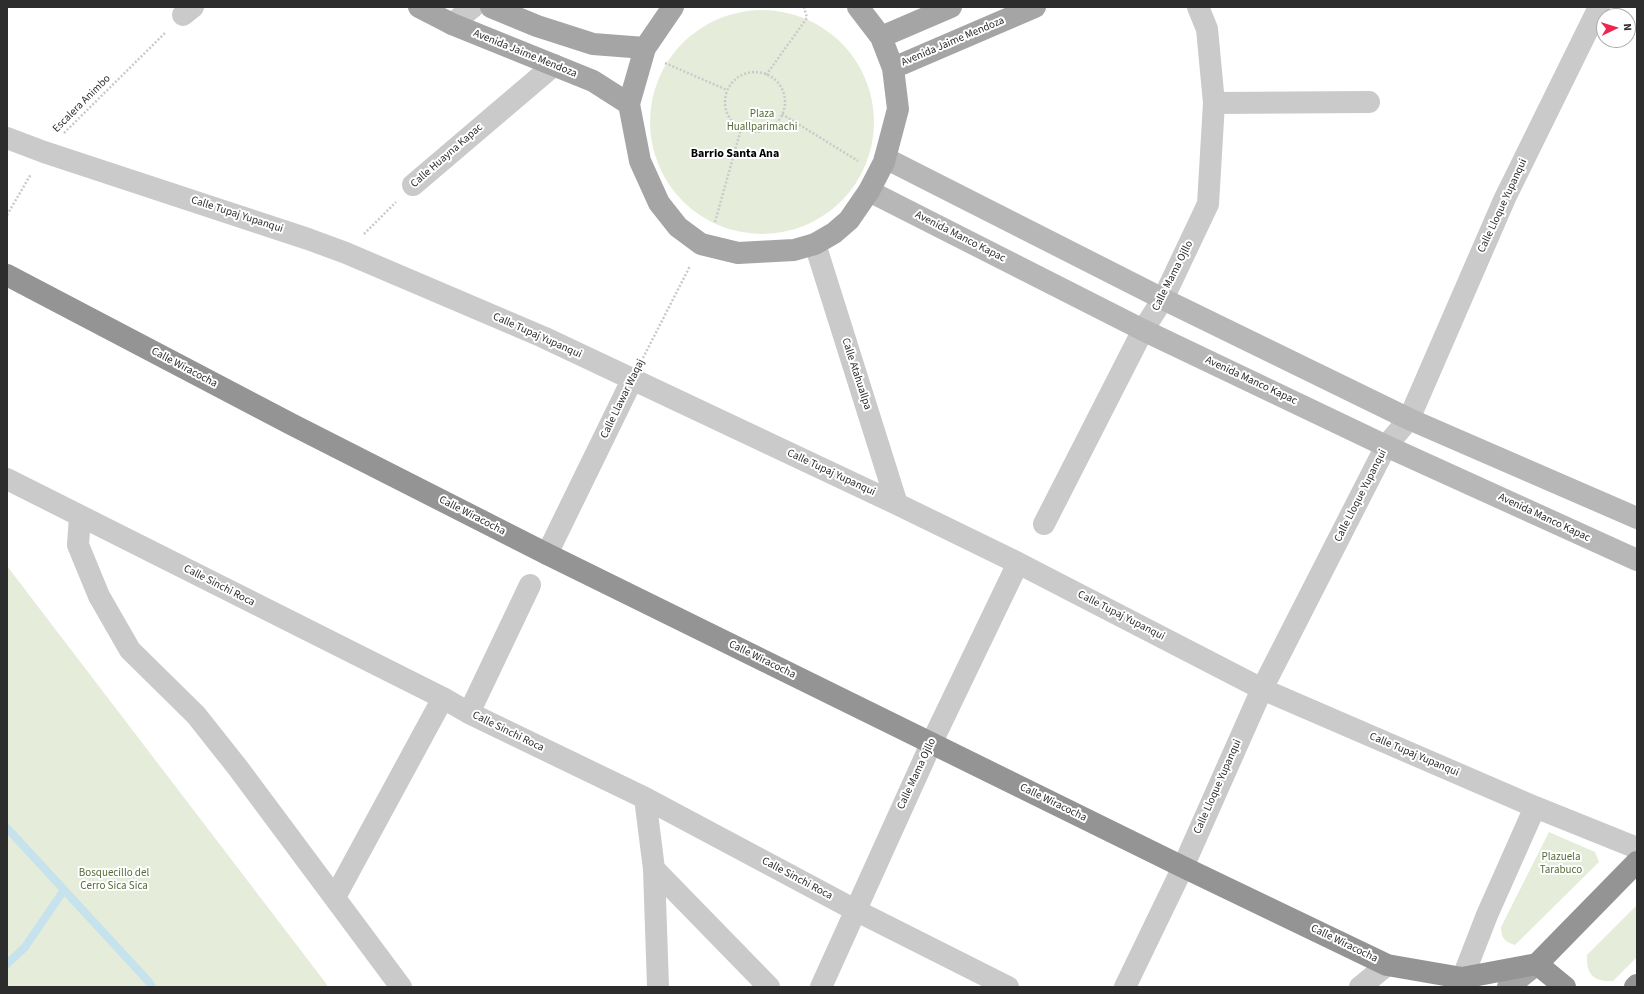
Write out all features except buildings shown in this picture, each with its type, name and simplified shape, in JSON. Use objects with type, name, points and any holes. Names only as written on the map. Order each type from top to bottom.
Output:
[{"type":"highway","name":"Calle Wiracocha","points":[[7,275],[298,427],[547,554],[931,744],[1387,965],[1460,983],[1537,964]]},
{"type":"highway","points":[[1565,987],[1537,964],[1637,862]]},
{"type":"main road","name":"Avenida Jaime Mendoza","points":[[420,7],[452,24],[593,81],[629,104]]},
{"type":"main road","points":[[491,7],[538,26],[593,44],[644,51]]},
{"type":"main road","points":[[673,7],[644,51],[629,104],[640,162],[659,203],[678,227],[701,244],[738,253],[794,250],[815,244],[834,233],[849,220],[869,191],[885,160],[898,109],[893,68],[881,37],[858,7]]},
{"type":"main road","points":[[881,37],[951,7]]},
{"type":"main road","name":"Avenida Jaime Mendoza","points":[[893,68],[1035,7]]},
{"type":"main road","points":[[885,160],[1163,299],[1409,418],[1637,518]]},
{"type":"main road","name":"Avenida Manco Kapac","points":[[869,191],[1143,330],[1386,446],[1637,560]]},
{"type":"main road","points":[[1508,987],[1537,964]]},
{"type":"street","points":[[452,24],[473,7]]},
{"type":"street","name":"Calle Mama Ojllo","points":[[1044,524],[1143,330],[1163,299],[1208,204],[1214,103],[1207,29],[1198,7]]},
{"type":"street","name":"Calle Lloque Yupanqui","points":[[1125,987],[1183,867],[1262,689],[1386,446],[1409,418],[1505,198],[1599,7]]},
{"type":"street","name":"Calle Huayna Kapac","points":[[413,185],[554,65]]},
{"type":"street","points":[[1214,103],[1369,102]]},
{"type":"street","name":"Calle Tupaj Yupanqui","points":[[7,138],[44,152],[301,236],[346,253],[543,337],[1018,562],[1262,689],[1535,807],[1637,848]]},
{"type":"street","name":"Calle Atahuallpa","points":[[815,244],[897,504]]},
{"type":"street","name":"Calle Llawar Waqaj","points":[[547,554],[632,380]]},
{"type":"street","name":"Calle Sinchi Roca","points":[[7,480],[443,698],[469,713],[645,798],[855,910],[1008,987]]},
{"type":"street","points":[[80,516],[78,545],[99,596],[130,650],[196,715],[335,897],[401,987]]},
{"type":"street","name":"Calle Mama Ojllo","points":[[821,987],[931,744],[1018,562]]},
{"type":"street","points":[[469,713],[530,585]]},
{"type":"street","points":[[335,897],[443,698]]},
{"type":"street","points":[[645,798],[654,869],[658,987]]},
{"type":"street","points":[[1460,983],[1486,914],[1535,807]]},
{"type":"street","points":[[654,869],[770,987]]},
{"type":"street","points":[[1360,987],[1387,965]]},
{"type":"path","points":[[766,75],[807,18],[804,7]]},
{"type":"path","name":"Escalera Animbo","points":[[7,215],[44,152],[188,11]]},
{"type":"path","points":[[644,51],[727,90]]},
{"type":"path","points":[[751,72],[766,75],[778,83],[783,92],[785,101],[780,119],[765,131],[756,133],[741,130],[730,120],[726,111],[724,100],[727,90],[741,75],[751,72]]},
{"type":"path","points":[[782,114],[866,166],[885,160]]},
{"type":"path","name":"Calle Llawar Waqaj","points":[[632,380],[701,244],[715,225],[741,130]]},
{"type":"path","name":"Calle Huayna Kapac","points":[[346,253],[413,185]]},
{"type":"green space","name":"Plaza Huallparimachi","points":[[751,10],[773,10],[795,14],[805,18],[824,28],[842,42],[856,60],[870,89],[874,111],[874,133],[870,155],[866,165],[856,184],[842,202],[824,216],[795,230],[773,234],[751,234],[729,230],[719,226],[700,216],[682,202],[668,184],[654,155],[650,133],[650,111],[654,89],[658,79],[668,60],[682,42],[700,28],[729,14]]},
{"type":"green space","name":"Bosquecillo del Cerro Sica Sica","points":[[7,566],[325,982],[328,987],[7,987]]},
{"type":"green space","name":"Plazuela Tarabuco","points":[[1549,832],[1595,852],[1599,862],[1515,945],[1504,939],[1501,927]]},
{"type":"green space","points":[[1637,905],[1637,957],[1613,981],[1600,980],[1592,976],[1588,967],[1587,955]]},
{"type":"waterway","points":[[7,828],[152,987]]},
{"type":"waterway","points":[[7,964],[25,947],[64,890]]},
{"type":"district","name":"Barrio Santa Ana","points":[[735,154]]}]
